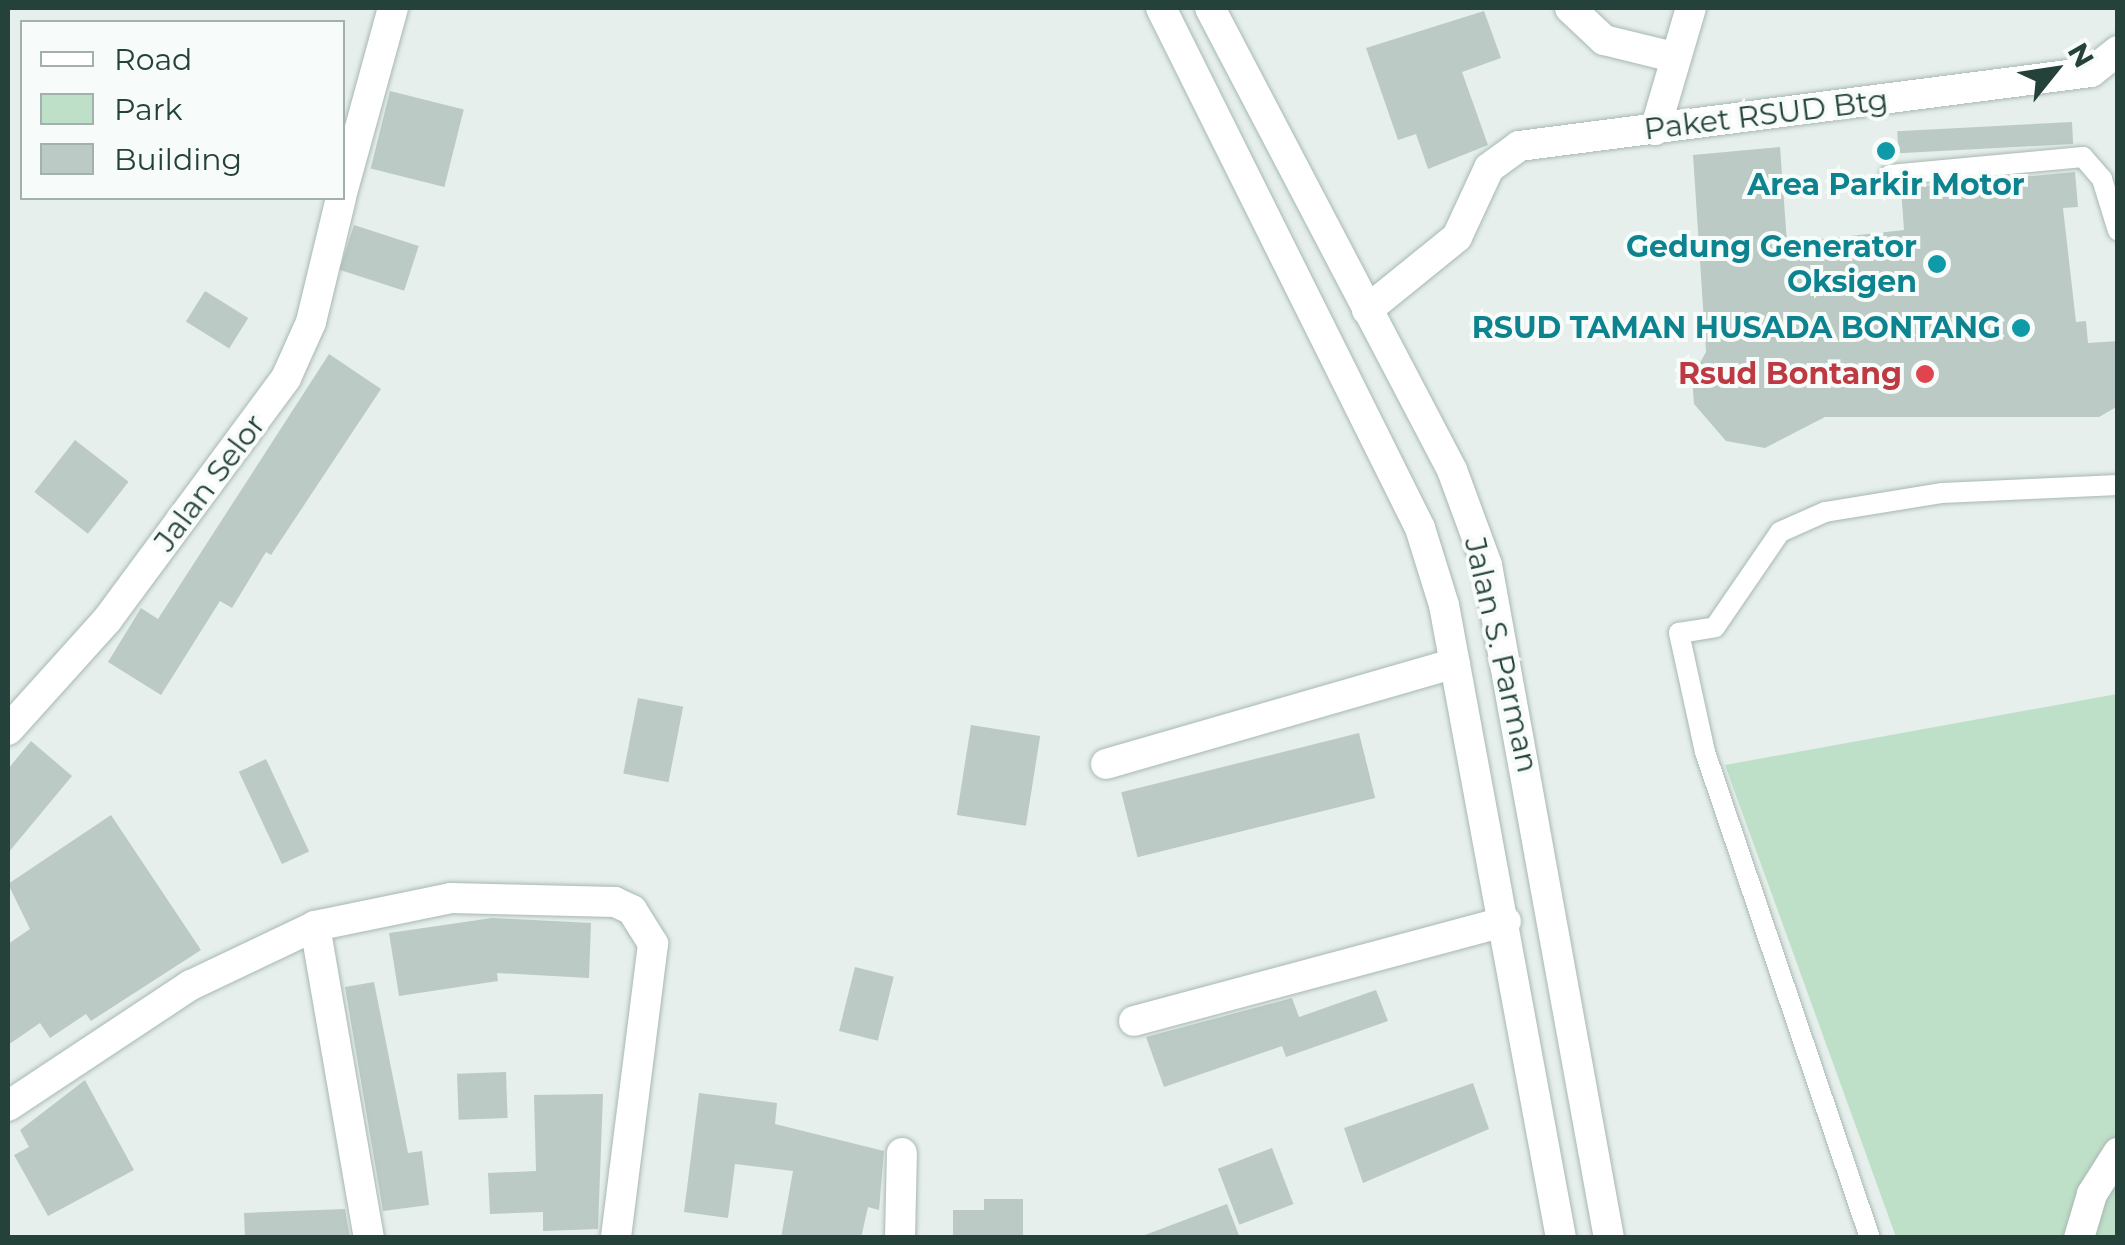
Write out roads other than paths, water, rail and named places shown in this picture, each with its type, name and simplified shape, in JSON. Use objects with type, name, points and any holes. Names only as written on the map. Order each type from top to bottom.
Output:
[{"type":"street","name":"Jalan Selor","points":[[345,184],[393,8]]},
{"type":"street","name":"Jalan S. Parman","points":[[1161,8],[1420,528],[1455,663],[1506,921],[1561,1238]]},
{"type":"street","name":"Jalan S. Parman","points":[[1210,8],[1452,470],[1487,565],[1609,1238]]},
{"type":"street","points":[[1570,8],[1604,40],[1674,57]]},
{"type":"street","points":[[1655,130],[1691,8]]},
{"type":"street","name":"Paket RSUD Btg","points":[[1368,310],[1457,237],[1503,154],[1537,140],[1655,130],[2091,72],[2118,51]]},
{"type":"street","name":"Jalan Selor","points":[[8,730],[107,620],[286,378],[311,322],[341,200]]},
{"type":"street","points":[[1106,764],[1455,663]]},
{"type":"street","points":[[8,1106],[191,985],[315,926],[451,898],[616,902],[632,910],[653,944],[616,1238]]},
{"type":"street","points":[[1134,1021],[1506,921]]},
{"type":"street","points":[[315,926],[369,1238]]},
{"type":"street","points":[[900,1238],[902,1153]]},
{"type":"street","points":[[2079,1238],[2092,1194],[2118,1153]]},
{"type":"lane","points":[[1890,176],[2083,157],[2102,179],[2118,231]]},
{"type":"lane","points":[[1870,1238],[1705,752],[1679,634],[1716,627],[1780,532],[1825,512],[1942,493],[2118,485]]},
{"type":"place","name":"Area Parkir Motor","points":[[1886,151]]},
{"type":"place","name":"Gedung Generator Oksigen","points":[[1937,264]]},
{"type":"place","name":"RSUD TAMAN HUSADA BONTANG","points":[[2021,328]]},
{"type":"place","name":"Rsud Bontang","points":[[1925,374]]}]
